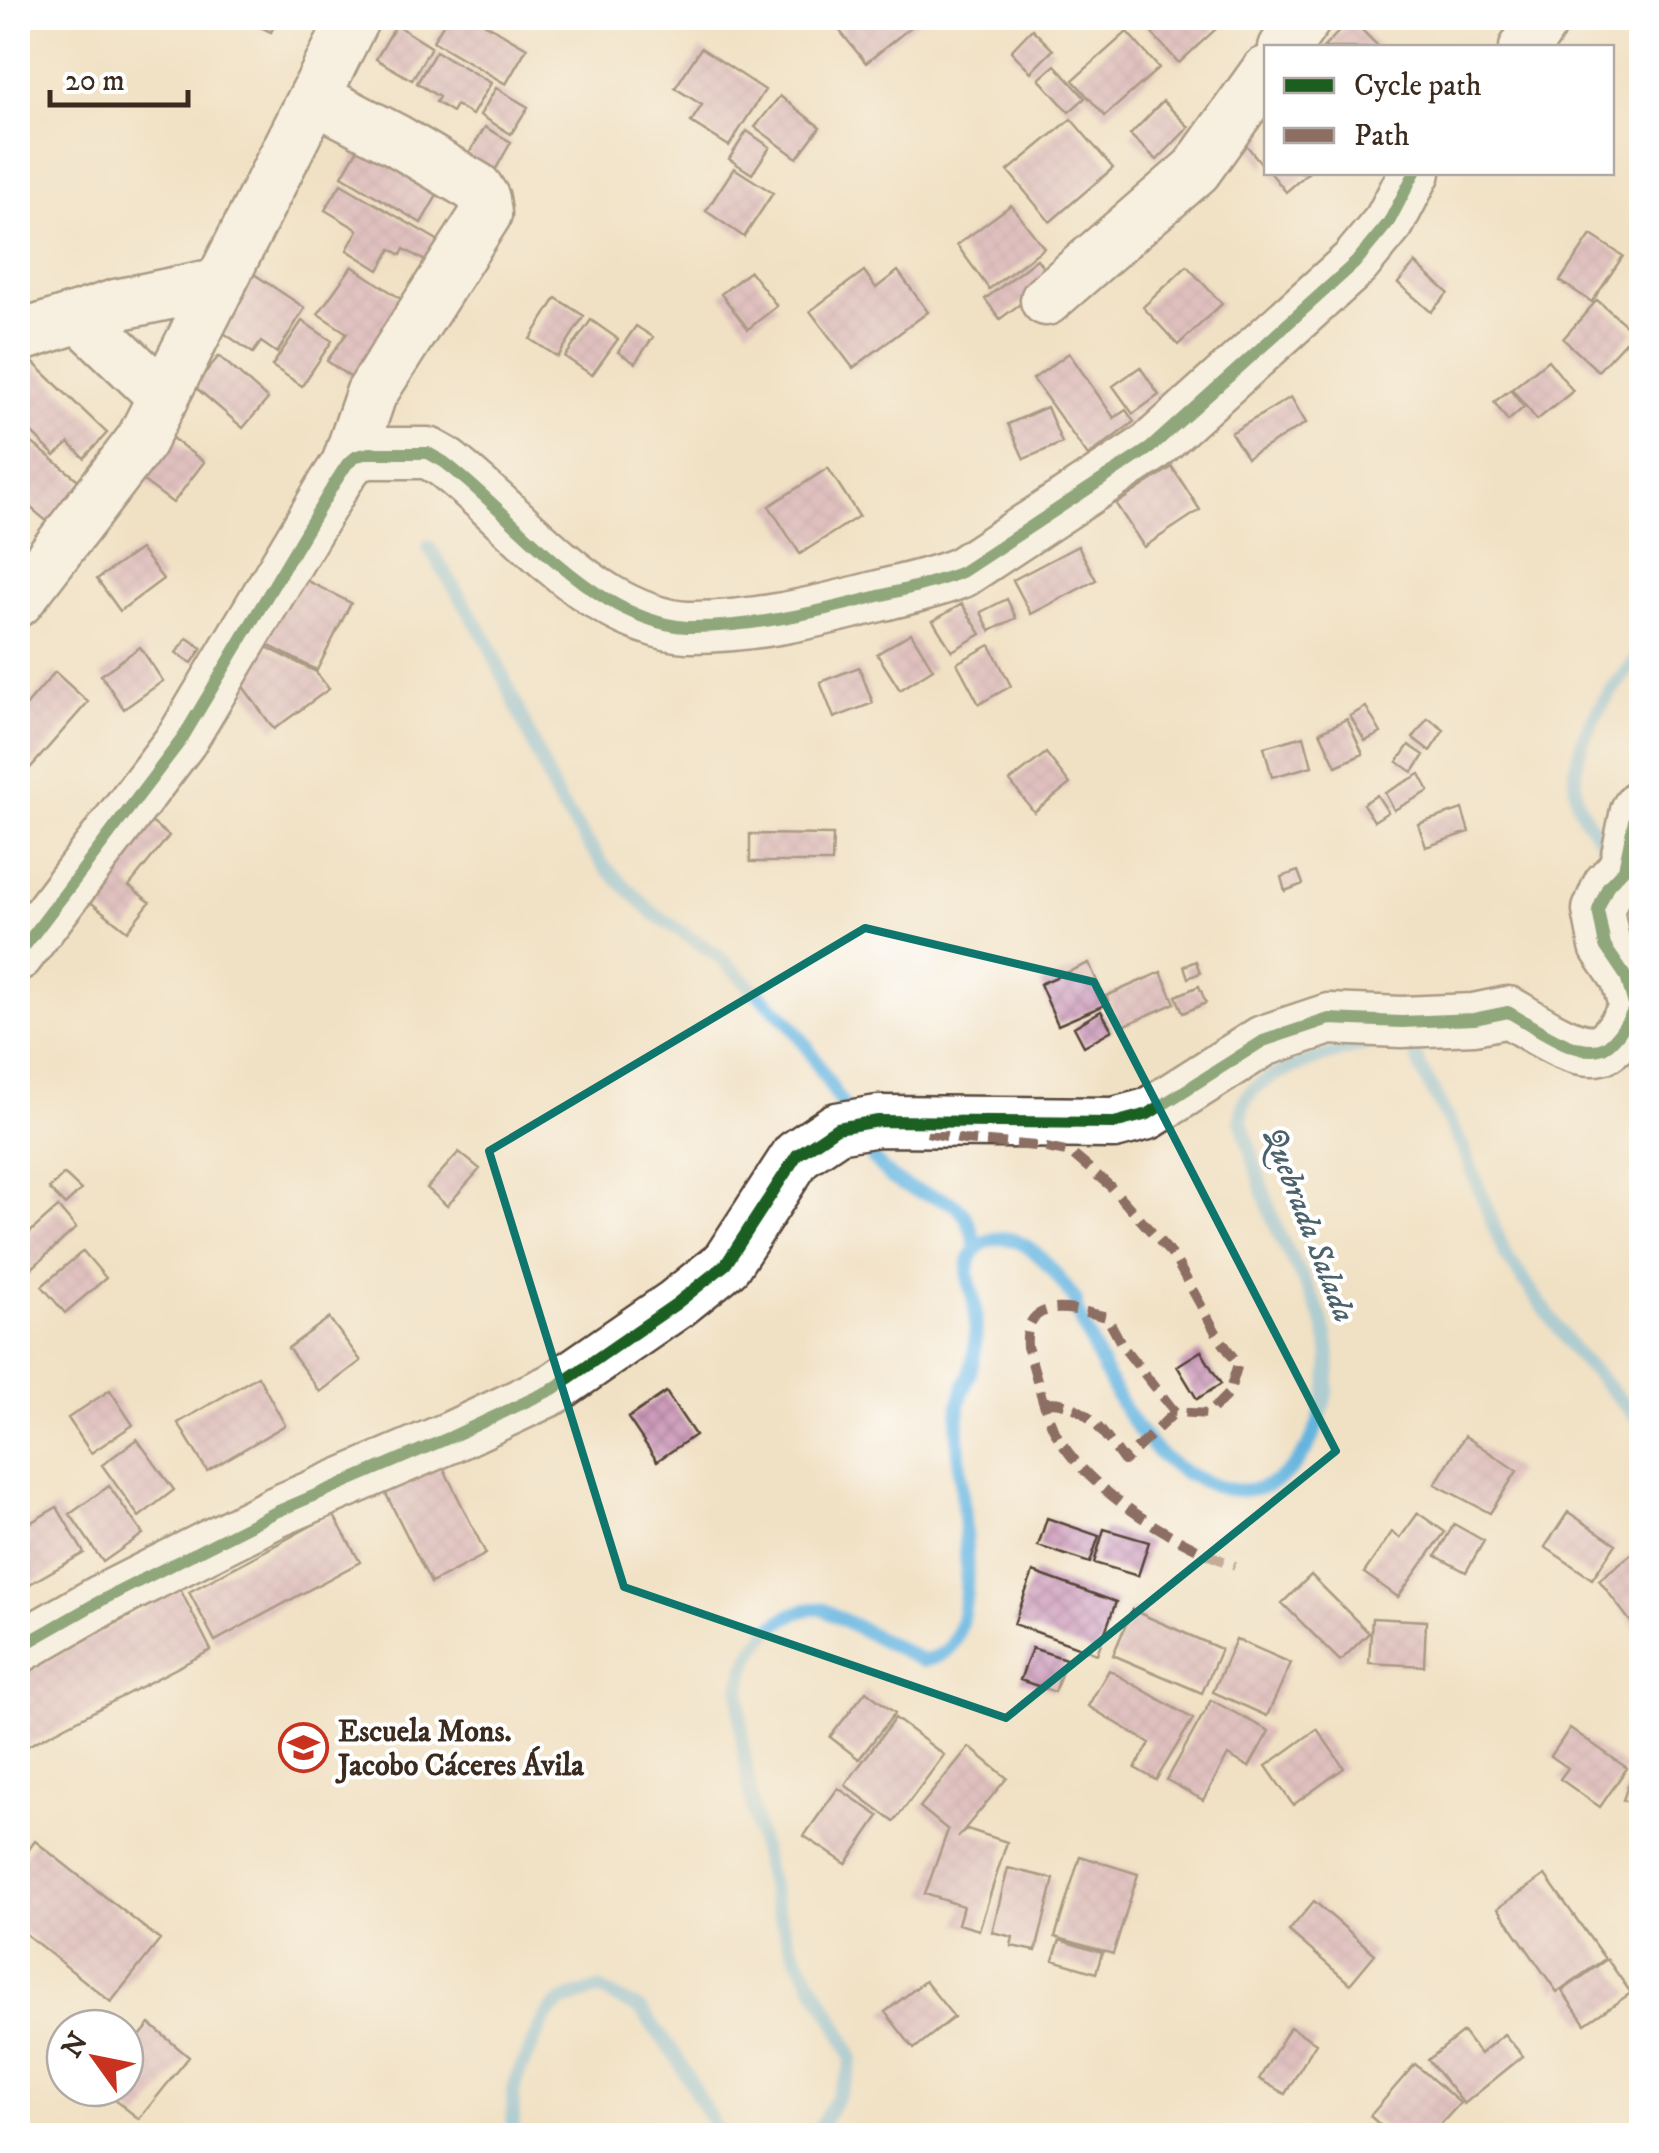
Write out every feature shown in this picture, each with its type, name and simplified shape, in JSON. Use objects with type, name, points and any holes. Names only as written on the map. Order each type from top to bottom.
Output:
[{"type":"street","points":[[18,601],[141,441],[354,18]]},
{"type":"street","points":[[1286,45],[1306,18]]},
{"type":"street","points":[[1527,45],[1546,18]]},
{"type":"street","points":[[1046,300],[1196,170],[1264,75]]},
{"type":"street","points":[[18,955],[182,739],[347,464],[371,394],[486,214],[484,199],[477,188],[315,98]]},
{"type":"street","points":[[347,464],[369,453],[428,453],[458,472],[607,600],[659,622],[686,627],[750,623],[842,607],[933,584],[976,564],[1150,448],[1355,263],[1389,222],[1413,175]]},
{"type":"street","points":[[22,325],[80,317],[116,305],[222,283]]},
{"type":"street","points":[[80,317],[164,398]]},
{"type":"street","points":[[18,1648],[102,1600],[276,1512],[553,1389],[676,1304],[726,1264],[797,1155],[856,1124],[1114,1123],[1148,1114],[1263,1041],[1329,1019],[1402,1022],[1474,1019],[1508,1012],[1574,1048],[1586,1052],[1604,1047],[1618,1035],[1635,1008],[1626,977],[1605,946],[1598,910],[1608,886],[1624,868],[1636,811],[1642,803]]},
{"type":"highlighted area","points":[[865,928],[1094,982],[1336,1451],[1006,1718],[624,1587],[489,1151]]},
{"type":"building","points":[[242,18],[278,18],[271,32]]},
{"type":"building","points":[[447,18],[475,18],[527,48],[506,84],[433,41]]},
{"type":"building","points":[[832,18],[922,18],[866,63]]},
{"type":"building","points":[[1138,18],[1206,18],[1216,29],[1179,63]]},
{"type":"building","points":[[1351,19],[1377,45],[1326,45]]},
{"type":"building","points":[[396,25],[431,47],[412,80],[376,59]]},
{"type":"building","points":[[1032,29],[1053,50],[1031,72],[1011,51]]},
{"type":"building","points":[[1127,32],[1159,68],[1105,116],[1073,80]]},
{"type":"building","points":[[701,48],[765,90],[729,146],[691,122],[702,105],[675,88]]},
{"type":"building","points":[[436,51],[491,83],[472,115],[456,105],[452,112],[436,102],[439,97],[417,83]]},
{"type":"building","points":[[1055,65],[1085,98],[1069,112],[1039,79]]},
{"type":"building","points":[[496,88],[528,107],[511,134],[480,115]]},
{"type":"building","points":[[780,96],[820,127],[797,158],[755,127]]},
{"type":"building","points":[[1163,101],[1189,127],[1157,160],[1130,135]]},
{"type":"building","points":[[1071,119],[1113,168],[1050,222],[1008,171]]},
{"type":"building","points":[[1264,121],[1264,167],[1242,140]]},
{"type":"building","points":[[485,127],[511,142],[493,174],[466,158]]},
{"type":"building","points":[[747,131],[770,147],[752,174],[729,159]]},
{"type":"building","points":[[360,145],[439,192],[421,223],[342,176]]},
{"type":"building","points":[[734,168],[773,193],[744,237],[706,211]]},
{"type":"building","points":[[1272,175],[1306,175],[1286,192]]},
{"type":"building","points":[[341,184],[439,241],[427,262],[404,249],[401,255],[391,249],[379,270],[347,250],[358,230],[325,210]]},
{"type":"building","points":[[1011,205],[1044,248],[989,289],[957,245]]},
{"type":"building","points":[[1591,235],[1623,256],[1592,302],[1560,281]]},
{"type":"building","points":[[1037,259],[1052,280],[1000,319],[985,299]]},
{"type":"building","points":[[1415,263],[1448,293],[1431,312],[1398,283]]},
{"type":"building","points":[[352,266],[410,305],[357,382],[327,361],[347,333],[318,314]]},
{"type":"building","points":[[1187,266],[1222,304],[1178,345],[1143,307]]},
{"type":"building","points":[[750,271],[777,306],[748,329],[721,294]]},
{"type":"building","points":[[864,271],[876,288],[898,271],[928,312],[853,368],[810,311]]},
{"type":"building","points":[[251,272],[305,308],[277,353],[261,342],[253,353],[215,327]]},
{"type":"building","points":[[556,298],[584,316],[558,357],[530,339]]},
{"type":"building","points":[[1597,300],[1634,332],[1598,371],[1563,339]]},
{"type":"building","points":[[591,320],[618,339],[592,375],[565,357]]},
{"type":"building","points":[[302,321],[332,341],[302,386],[272,366]]},
{"type":"building","points":[[636,326],[653,337],[635,363],[618,352]]},
{"type":"building","points":[[22,352],[107,433],[84,458],[69,443],[55,456],[18,419],[18,355]]},
{"type":"building","points":[[1069,353],[1114,418],[1126,410],[1134,422],[1088,456],[1033,379]]},
{"type":"building","points":[[219,356],[268,399],[243,428],[194,386]]},
{"type":"building","points":[[1548,360],[1573,391],[1537,420],[1512,389]]},
{"type":"building","points":[[1140,367],[1159,395],[1133,414],[1113,386]]},
{"type":"building","points":[[1510,390],[1524,407],[1508,421],[1494,402]]},
{"type":"building","points":[[1291,397],[1306,423],[1247,458],[1231,433]]},
{"type":"building","points":[[1047,407],[1062,443],[1024,459],[1008,424]]},
{"type":"building","points":[[21,434],[82,483],[50,524],[18,497]]},
{"type":"building","points":[[168,435],[204,462],[173,503],[138,477]]},
{"type":"building","points":[[1172,467],[1200,510],[1144,547],[1116,504]]},
{"type":"building","points":[[828,468],[859,516],[800,554],[769,506]]},
{"type":"building","points":[[1078,546],[1096,580],[1031,614],[1013,580]]},
{"type":"building","points":[[140,549],[163,579],[120,611],[97,579]]},
{"type":"building","points":[[294,574],[351,603],[317,670],[260,641]]},
{"type":"building","points":[[1007,599],[1016,618],[990,631],[981,612]]},
{"type":"building","points":[[962,604],[981,634],[952,651],[933,621]]},
{"type":"building","points":[[911,633],[933,669],[900,690],[877,654]]},
{"type":"building","points":[[187,638],[202,648],[192,663],[176,653]]},
{"type":"building","points":[[258,643],[316,672],[329,689],[274,729],[236,677]]},
{"type":"building","points":[[990,645],[1011,686],[979,704],[957,663]]},
{"type":"building","points":[[140,647],[163,681],[124,709],[101,675]]},
{"type":"building","points":[[859,667],[873,703],[834,718],[820,682]]},
{"type":"building","points":[[55,672],[88,702],[18,782],[18,715]]},
{"type":"building","points":[[1366,707],[1381,733],[1365,741],[1350,716]]},
{"type":"building","points":[[1428,718],[1444,730],[1430,751],[1413,738]]},
{"type":"building","points":[[1347,719],[1363,754],[1336,766],[1320,732]]},
{"type":"building","points":[[1304,736],[1312,766],[1272,777],[1264,747]]},
{"type":"building","points":[[1409,745],[1424,755],[1413,772],[1397,762]]},
{"type":"building","points":[[1046,753],[1070,784],[1034,812],[1010,781]]},
{"type":"building","points":[[1420,774],[1429,791],[1394,810],[1385,793]]},
{"type":"building","points":[[1377,795],[1388,812],[1374,821],[1363,804]]},
{"type":"building","points":[[1462,809],[1469,832],[1426,847],[1418,824]]},
{"type":"building","points":[[141,814],[169,836],[129,886],[150,902],[127,931],[79,893]]},
{"type":"building","points":[[750,834],[833,835],[832,862],[750,862]]},
{"type":"building","points":[[1298,871],[1303,884],[1285,891],[1281,877]]},
{"type":"building","points":[[1196,961],[1200,973],[1188,978],[1184,966]]},
{"type":"building","points":[[1089,963],[1107,1004],[1058,1025],[1040,984]]},
{"type":"building","points":[[1161,972],[1175,1003],[1121,1027],[1106,996]]},
{"type":"building","points":[[1199,986],[1206,1003],[1183,1013],[1176,996]]},
{"type":"building","points":[[1101,1011],[1112,1030],[1084,1046],[1074,1027]]},
{"type":"building","points":[[459,1152],[480,1169],[447,1206],[427,1188]]},
{"type":"building","points":[[64,1174],[81,1190],[65,1205],[49,1189]]},
{"type":"building","points":[[58,1207],[76,1228],[28,1272],[18,1260],[18,1243]]},
{"type":"building","points":[[83,1251],[106,1278],[65,1313],[42,1286]]},
{"type":"building","points":[[329,1318],[361,1361],[320,1392],[288,1348]]},
{"type":"building","points":[[1201,1351],[1221,1384],[1197,1399],[1177,1366]]},
{"type":"building","points":[[258,1376],[285,1425],[207,1471],[178,1423]]},
{"type":"building","points":[[110,1390],[133,1425],[91,1453],[68,1418]]},
{"type":"building","points":[[666,1392],[695,1435],[657,1461],[628,1418]]},
{"type":"building","points":[[1465,1436],[1517,1471],[1490,1513],[1435,1484]]},
{"type":"building","points":[[137,1439],[174,1490],[139,1517],[102,1465]]},
{"type":"building","points":[[441,1463],[486,1554],[431,1583],[385,1492]]},
{"type":"building","points":[[109,1486],[143,1534],[103,1562],[70,1514]]},
{"type":"building","points":[[57,1507],[84,1553],[26,1586],[18,1571],[18,1530]]},
{"type":"building","points":[[1568,1512],[1616,1544],[1592,1579],[1545,1547]]},
{"type":"building","points":[[1418,1513],[1445,1532],[1398,1597],[1364,1573],[1392,1532],[1400,1538]]},
{"type":"building","points":[[333,1514],[360,1562],[215,1641],[189,1592]]},
{"type":"building","points":[[1047,1518],[1099,1536],[1090,1563],[1038,1546]]},
{"type":"building","points":[[1454,1524],[1484,1541],[1466,1572],[1436,1556]]},
{"type":"building","points":[[1104,1529],[1149,1542],[1138,1576],[1094,1563]]},
{"type":"building","points":[[1634,1552],[1642,1561],[1642,1637],[1599,1580]]},
{"type":"building","points":[[1033,1572],[1116,1602],[1097,1654],[1014,1624]]},
{"type":"building","points":[[1311,1575],[1369,1633],[1340,1661],[1282,1603]]},
{"type":"building","points":[[180,1589],[211,1650],[18,1751],[18,1676]]},
{"type":"building","points":[[1132,1610],[1221,1649],[1202,1693],[1113,1655]]},
{"type":"building","points":[[1372,1618],[1426,1621],[1424,1666],[1369,1663]]},
{"type":"building","points":[[1236,1639],[1291,1663],[1267,1716],[1213,1692]]},
{"type":"building","points":[[1032,1648],[1066,1659],[1055,1692],[1020,1680]]},
{"type":"building","points":[[1109,1670],[1193,1719],[1156,1780],[1135,1768],[1150,1743],[1088,1706]]},
{"type":"building","points":[[866,1691],[895,1713],[859,1759],[830,1737]]},
{"type":"building","points":[[1211,1700],[1269,1731],[1249,1767],[1228,1755],[1203,1800],[1167,1780]]},
{"type":"building","points":[[895,1718],[944,1755],[894,1822],[845,1785]]},
{"type":"building","points":[[1570,1728],[1627,1768],[1600,1807],[1560,1779],[1568,1768],[1551,1756]]},
{"type":"building","points":[[1317,1729],[1344,1768],[1293,1805],[1266,1766]]},
{"type":"building","points":[[1642,1746],[1642,1806],[1623,1800]]},
{"type":"building","points":[[969,1747],[1007,1778],[958,1837],[967,1829],[1007,1842],[979,1930],[958,1924],[963,1906],[925,1894],[948,1830],[920,1807]]},
{"type":"building","points":[[838,1788],[879,1816],[846,1864],[804,1836]]},
{"type":"building","points":[[35,1841],[160,1940],[111,2002],[18,1928],[18,1864]]},
{"type":"building","points":[[1080,1856],[1138,1874],[1113,1954],[1055,1937]]},
{"type":"building","points":[[1008,1868],[1054,1879],[1036,1951],[1011,1946],[1013,1937],[992,1932]]},
{"type":"building","points":[[1545,1875],[1605,1959],[1557,1992],[1498,1908]]},
{"type":"building","points":[[1314,1901],[1375,1954],[1350,1984],[1289,1931]]},
{"type":"building","points":[[1060,1940],[1102,1953],[1096,1973],[1053,1960]]},
{"type":"building","points":[[1607,1959],[1631,1993],[1585,2024],[1562,1991]]},
{"type":"building","points":[[925,1981],[954,2017],[914,2049],[885,2012]]},
{"type":"building","points":[[150,2024],[189,2057],[139,2119],[125,2108],[145,2108],[145,2030]]},
{"type":"building","points":[[1290,2027],[1316,2043],[1285,2094],[1259,2079]]},
{"type":"building","points":[[1463,2032],[1480,2054],[1504,2034],[1523,2056],[1464,2104],[1428,2060]]},
{"type":"building","points":[[1415,2064],[1460,2103],[1430,2136],[1393,2136],[1370,2116]]},
{"type":"waterway","points":[[429,547],[488,642],[559,802],[604,866],[653,913],[717,955],[787,1020],[849,1116]]},
{"type":"waterway","name":"Quebrada Salada","points":[[1613,853],[1581,810],[1575,775],[1594,718],[1616,684],[1642,655]]},
{"type":"waterway","name":"Quebrada Salada","points":[[815,2136],[848,2077],[852,2059],[791,1945],[772,1892],[748,1777],[741,1685],[759,1643],[780,1622],[807,1610],[822,1609],[923,1661],[945,1652],[954,1641],[966,1590],[959,1405],[974,1354],[975,1308],[968,1269],[979,1247],[1002,1238],[1040,1256],[1076,1301],[1076,1309],[1124,1408],[1164,1458],[1210,1484],[1239,1490],[1264,1487],[1285,1475],[1314,1434],[1323,1408],[1329,1355],[1318,1309],[1269,1208],[1241,1121],[1243,1105],[1251,1092],[1276,1075],[1384,1038],[1413,1046],[1463,1148],[1505,1254],[1576,1353],[1642,1423]]},
{"type":"waterway","points":[[859,1135],[892,1178],[955,1205],[971,1228],[976,1249]]},
{"type":"waterway","name":"Quebrada Salada","points":[[512,2136],[515,2083],[547,2016],[560,2003],[599,1989],[641,2010],[676,2056],[720,2136]]},
{"type":"marked path","points":[[927,1132],[1071,1153],[1110,1186],[1174,1257],[1238,1364],[1229,1393],[1208,1414],[1175,1412],[1123,1347],[1107,1317],[1066,1309],[1042,1312],[1028,1330],[1027,1347],[1061,1442],[1095,1481],[1163,1531],[1235,1566]]},
{"type":"marked path","points":[[1045,1402],[1082,1412],[1124,1461],[1175,1412]]},
{"type":"cycle path","points":[[18,955],[182,739],[334,484],[357,456],[428,453],[444,462],[586,585],[626,610],[667,624],[710,627],[758,622],[919,586],[962,572],[1150,448],[1355,263],[1389,222],[1413,175]]},
{"type":"cycle path","points":[[18,1648],[102,1600],[276,1512],[553,1389],[676,1304],[726,1264],[797,1155],[837,1128],[878,1121],[1114,1123],[1148,1114],[1263,1041],[1329,1019],[1402,1022],[1474,1019],[1508,1012],[1569,1045],[1594,1050],[1605,1047],[1635,1008],[1626,977],[1605,946],[1598,910],[1608,886],[1624,869],[1636,811],[1642,803]]},
{"type":"place","name":"Escuela Mons. Jacobo Cáceres Ávila","points":[[303,1748]]}]
